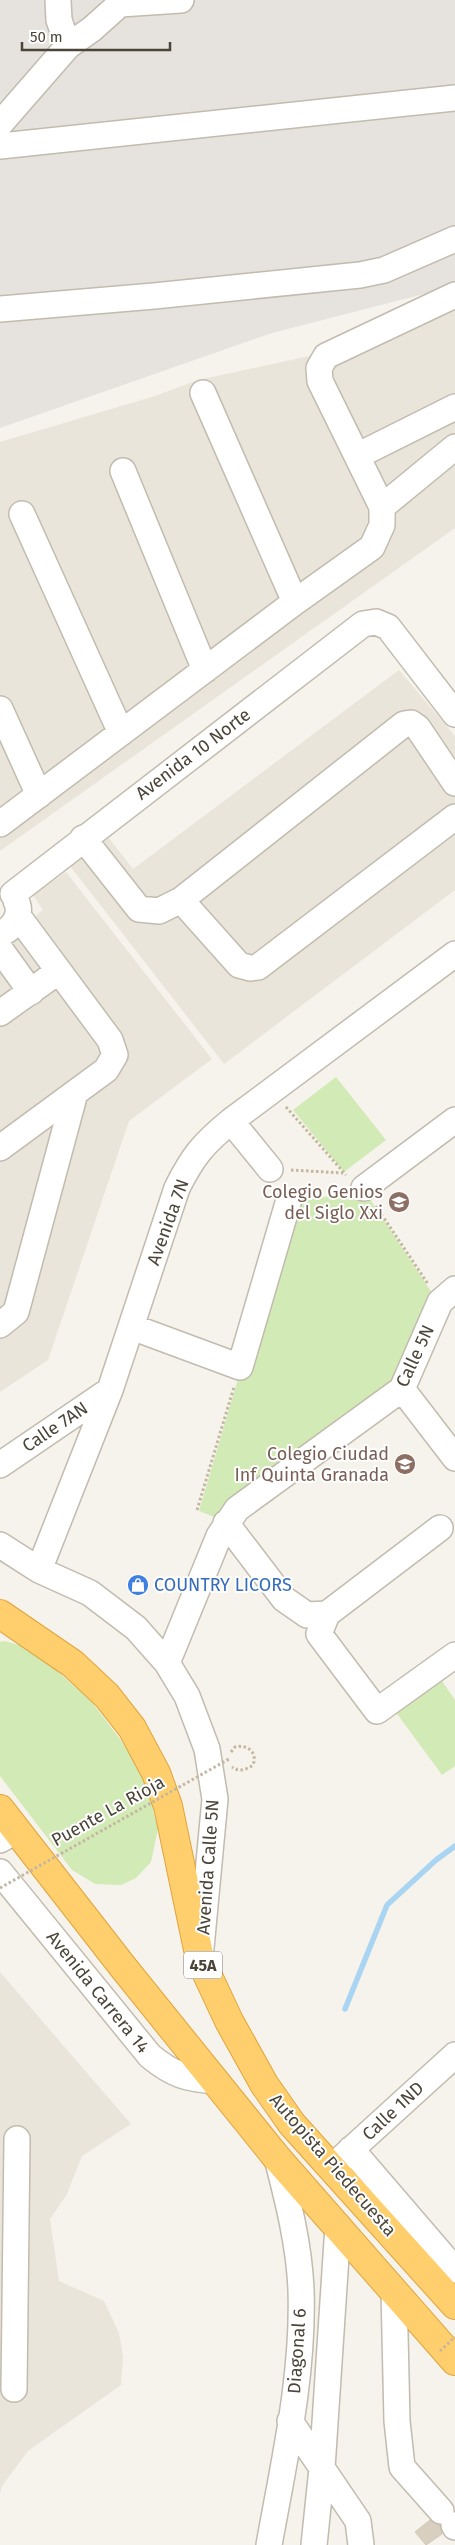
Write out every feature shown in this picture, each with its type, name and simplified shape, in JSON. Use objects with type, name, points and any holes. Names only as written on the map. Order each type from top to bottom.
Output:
[{"type":"highway","name":"Autopista Piedecuesta","points":[[0,1614],[80,1670],[107,1696],[132,1728],[156,1773],[168,1806],[200,1959],[229,2021],[264,2084],[292,2124],[455,2305]]},
{"type":"highway","name":"Autopista Piedecuesta","points":[[0,1809],[8,1835],[123,1967],[277,2158],[394,2291],[447,2347]]},
{"type":"street","points":[[58,0],[59,20],[68,46]]},
{"type":"street","points":[[0,124],[68,46],[92,29],[119,2],[182,0]]},
{"type":"street","points":[[0,146],[455,98]]},
{"type":"street","points":[[0,309],[154,296],[360,274],[384,270],[455,239]]},
{"type":"street","points":[[0,824],[295,602],[372,547],[382,525],[382,507],[320,381],[319,368],[326,356],[455,296]]},
{"type":"street","points":[[203,393],[295,602]]},
{"type":"street","points":[[357,456],[455,407]]},
{"type":"street","points":[[382,507],[455,447]]},
{"type":"street","points":[[123,471],[205,670]]},
{"type":"street","points":[[22,514],[121,733]]},
{"type":"street","name":"Avenida 10 Norte","points":[[0,934],[12,927],[10,899],[82,838],[362,624],[376,622],[388,627],[455,714]]},
{"type":"street","points":[[0,709],[39,795]]},
{"type":"street","points":[[82,838],[139,909],[159,911],[181,900],[404,724],[412,723],[418,728],[455,783]]},
{"type":"street","points":[[181,900],[239,965],[250,968],[258,966],[455,817]]},
{"type":"street","points":[[0,1148],[106,1070],[114,1055],[110,1040],[59,971],[10,899]]},
{"type":"street","points":[[0,949],[31,992]]},
{"type":"street","name":"Avenida 7N","points":[[40,1570],[110,1390],[177,1188],[191,1161],[205,1142],[231,1121],[455,954]]},
{"type":"street","points":[[0,1013],[59,971]]},
{"type":"street","points":[[0,1326],[16,1312],[75,1093]]},
{"type":"street","points":[[364,1188],[455,1120]]},
{"type":"street","points":[[231,1121],[270,1169]]},
{"type":"street","points":[[132,1327],[240,1367],[288,1203]]},
{"type":"street","name":"Calle 5N","points":[[167,1664],[226,1523],[237,1509],[402,1389],[440,1302],[455,1289]]},
{"type":"street","points":[[402,1389],[455,1458]]},
{"type":"street","name":"Calle 7AN","points":[[0,1465],[110,1390]]},
{"type":"street","points":[[226,1523],[284,1599],[307,1615],[327,1614]]},
{"type":"street","points":[[440,1528],[327,1614],[319,1634],[377,1711],[455,1655]]},
{"type":"street","name":"Avenida Calle 5N","points":[[0,1545],[40,1570],[90,1593],[136,1628],[167,1664],[187,1696],[207,1749],[214,1792],[215,1814],[200,1959]]},
{"type":"street","name":"Avenida Carrera 14","points":[[0,1872],[150,2056],[167,2070],[191,2080],[216,2081]]},
{"type":"street","name":"Calle 1ND","points":[[332,2167],[455,2054]]},
{"type":"street","points":[[14,2389],[8,2268],[17,2139]]},
{"type":"street","points":[[351,2149],[455,2270]]},
{"type":"street","name":"Diagonal 6","points":[[269,2545],[298,2370],[300,2289],[293,2222],[277,2158]]},
{"type":"street","points":[[314,2545],[322,2468],[338,2226]]},
{"type":"street","points":[[394,2291],[397,2421],[402,2468],[450,2521]]},
{"type":"street","points":[[290,2421],[358,2521],[361,2545]]},
{"type":"path","points":[[270,1169],[343,1173]]},
{"type":"path","points":[[197,1510],[240,1367]]},
{"type":"path","name":"Puente La Rioja","points":[[0,1888],[229,1759],[231,1751],[235,1747],[244,1746],[253,1753],[254,1761],[248,1769],[237,1770],[229,1765],[224,1756]]},
{"type":"shaded area","points":[[0,0],[455,0],[455,286],[272,333],[0,428]]},
{"type":"shaded area","points":[[455,294],[455,528],[0,851],[0,442],[155,396],[198,380],[314,355]]},
{"type":"shaded area","points":[[399,670],[455,736],[455,890],[224,1064],[70,866],[109,838],[133,869]]},
{"type":"shaded area","points":[[66,872],[212,1059],[129,1121],[48,1360],[0,1392],[0,943],[43,910],[33,895]]},
{"type":"shaded area","points":[[0,1972],[131,2124],[82,2156],[66,2196],[50,2219],[59,2281],[104,2301],[119,2333],[123,2356],[121,2385],[28,2451],[2,2486],[0,2494]]},
{"type":"green space","points":[[336,1077],[386,1140],[344,1172],[293,1110]]},
{"type":"green space","points":[[364,1190],[438,1302],[401,1388],[225,1521],[199,1511],[290,1203]]},
{"type":"green space","points":[[5,1641],[32,1649],[91,1701],[120,1739],[145,1778],[158,1829],[151,1862],[136,1878],[121,1885],[95,1884],[72,1870],[0,1776],[0,1642]]},
{"type":"green space","points":[[440,1678],[455,1700],[455,1766],[442,1775],[395,1711]]},
{"type":"building","points":[[430,2520],[440,2525],[442,2534],[426,2545],[415,2532]]},
{"type":"waterway","points":[[345,2009],[387,1905],[436,1860],[455,1846]]},
{"type":"place","name":"Colegio Genios del Siglo Xxi","points":[[399,1202]]},
{"type":"place","name":"Colegio Ciudad Inf Quinta Granada","points":[[405,1464]]},
{"type":"place","name":"COUNTRY LICORS","points":[[138,1585]]}]
